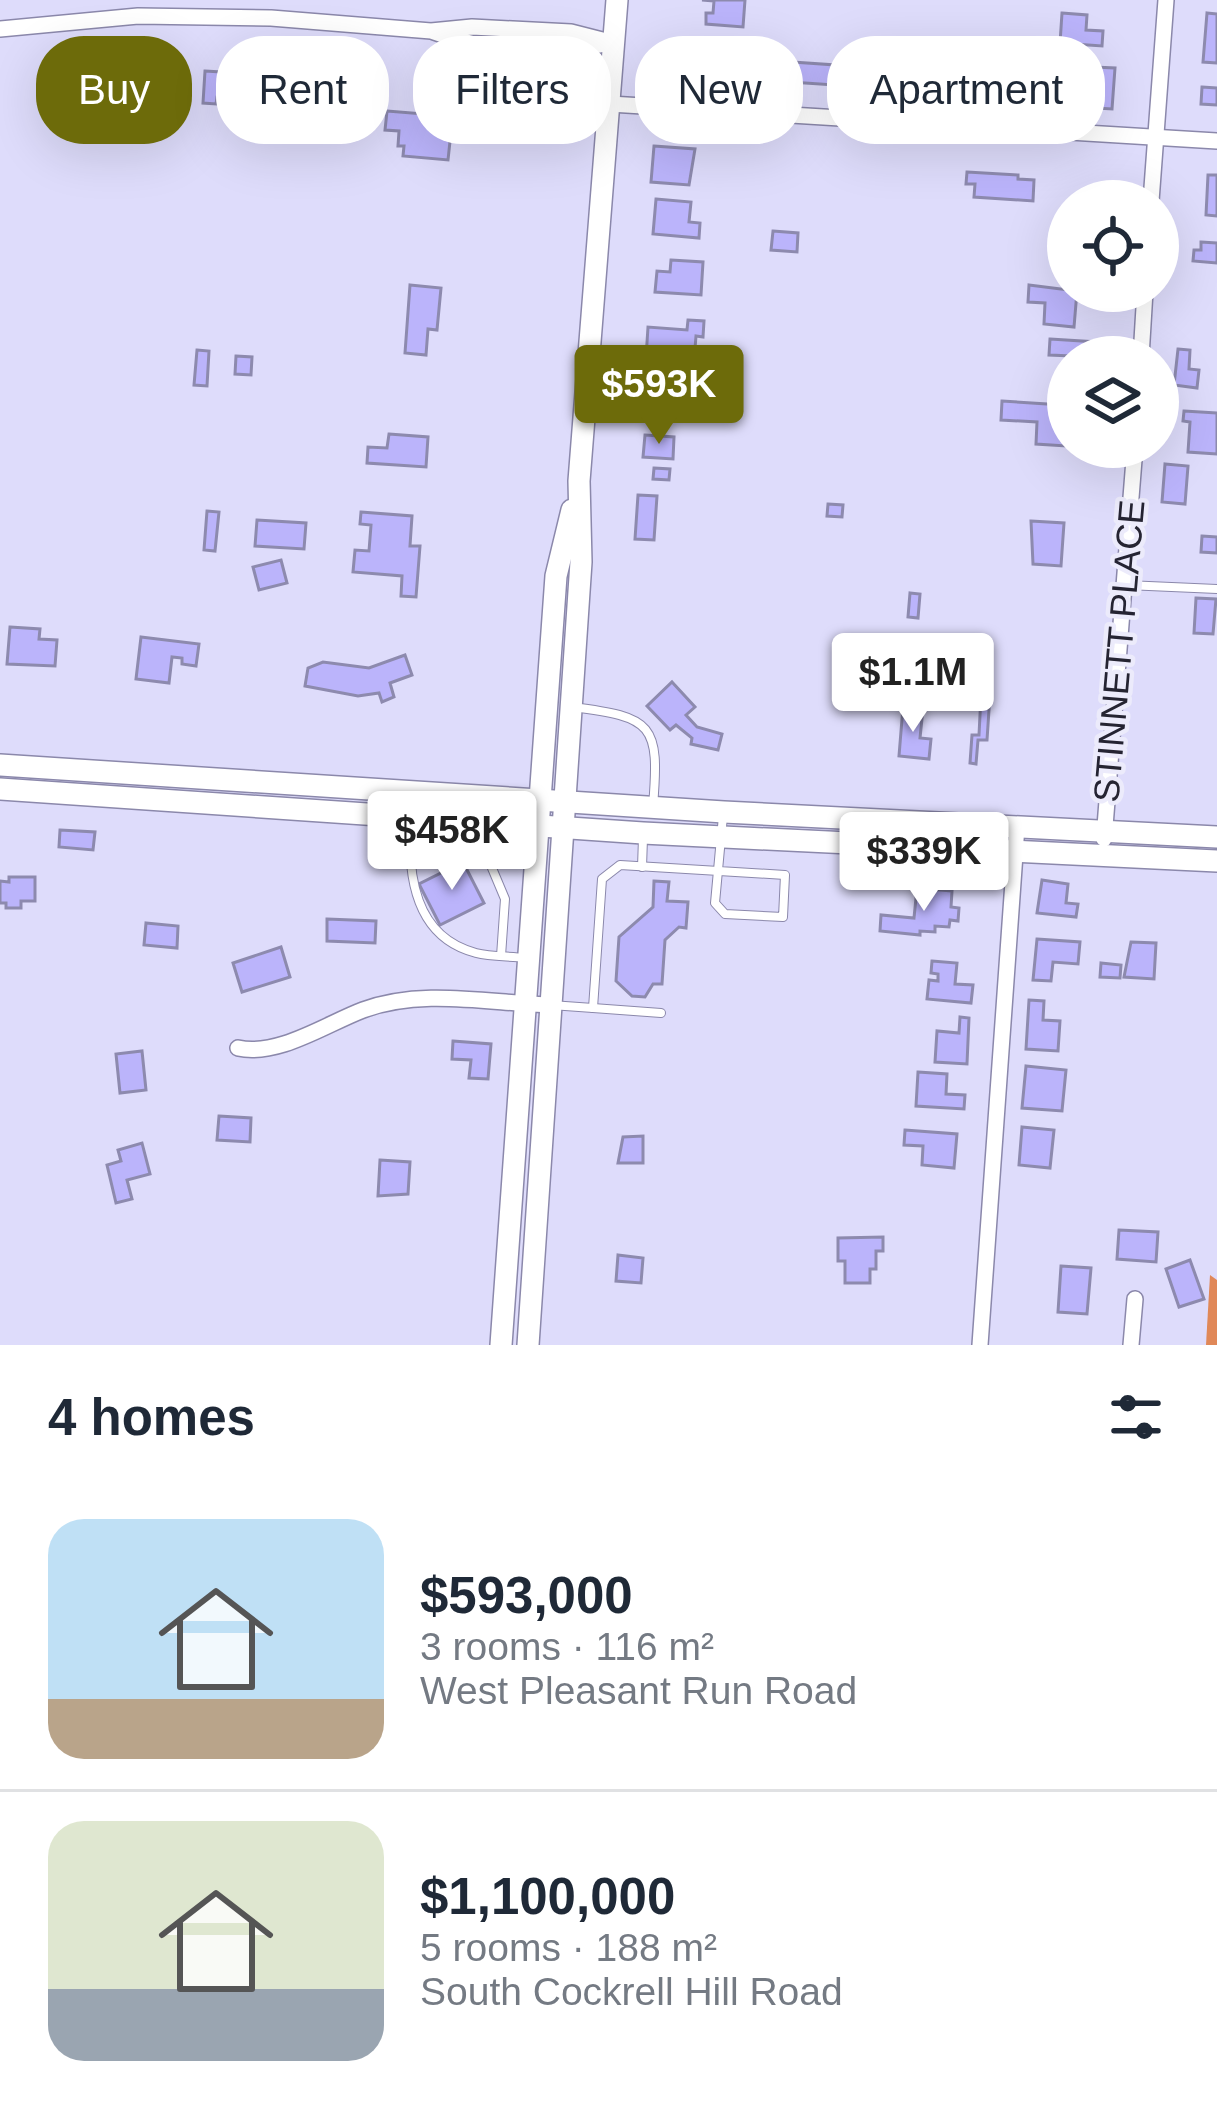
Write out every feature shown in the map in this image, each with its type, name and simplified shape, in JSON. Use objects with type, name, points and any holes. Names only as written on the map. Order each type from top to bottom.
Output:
[{"type":"main road","points":[[611,89],[617,0]]},
{"type":"main road","points":[[528,1345],[581,562],[579,481],[607,144]]},
{"type":"main road","points":[[501,1345],[556,576],[579,481]]},
{"type":"main road","points":[[0,765],[724,812],[1016,838],[1103,854],[1217,861]]},
{"type":"main road","points":[[0,789],[721,838],[1016,838],[1105,830],[1217,837]]},
{"type":"street","points":[[1153,180],[1166,0]]},
{"type":"street","points":[[0,29],[138,16],[271,17],[431,31],[466,44],[566,53],[614,43]]},
{"type":"street","points":[[611,104],[1217,140]]},
{"type":"street","name":"STINNETT PLACE","points":[[1103,854],[1133,468]]},
{"type":"street","points":[[980,1345],[1016,838]]},
{"type":"street","points":[[238,1048],[262,1050],[369,1008],[405,1000],[550,1005]]},
{"type":"street","points":[[1131,1345],[1135,1299]]},
{"type":"lane","points":[[1124,585],[1217,589]]},
{"type":"lane","points":[[572,707],[628,714],[644,727],[657,751],[652,807]]},
{"type":"lane","points":[[414,792],[410,884],[438,935],[476,953],[526,958]]},
{"type":"lane","points":[[593,1008],[602,879],[620,866],[717,871],[785,875],[782,917],[725,914],[715,903],[717,871],[724,812]]},
{"type":"lane","points":[[642,867],[644,833]]},
{"type":"lane","points":[[484,849],[505,899],[501,956]]},
{"type":"lane","points":[[550,1005],[662,1013]]},
{"type":"shaded area","points":[[1210,1275],[1217,1280],[1217,1345],[1206,1345]]},
{"type":"building","points":[[702,0],[745,0],[743,27],[706,24],[706,13],[713,13],[714,1]]},
{"type":"building","points":[[1062,13],[1087,15],[1086,30],[1103,31],[1103,36],[1060,36]]},
{"type":"building","points":[[1207,13],[1217,14],[1217,63],[1203,62]]},
{"type":"building","points":[[803,63],[827,64],[827,85],[803,83]]},
{"type":"building","points":[[1105,68],[1115,68],[1112,109],[1105,109]]},
{"type":"building","points":[[205,71],[216,72],[216,104],[203,103]]},
{"type":"building","points":[[1202,87],[1217,88],[1217,105],[1201,104]]},
{"type":"building","points":[[389,111],[413,113],[413,144],[450,144],[448,160],[403,156],[399,131],[389,130]]},
{"type":"building","points":[[654,146],[695,149],[689,185],[651,182]]},
{"type":"building","points":[[967,172],[1034,180],[1033,201],[974,197],[975,184],[966,184]]},
{"type":"building","points":[[1208,175],[1217,175],[1217,216],[1206,215]]},
{"type":"building","points":[[656,199],[691,202],[689,222],[700,223],[699,238],[653,234]]},
{"type":"building","points":[[773,231],[798,233],[797,252],[771,250]]},
{"type":"building","points":[[1201,242],[1217,243],[1217,263],[1193,261]]},
{"type":"building","points":[[671,260],[703,262],[701,295],[655,292],[657,271],[670,272]]},
{"type":"building","points":[[410,285],[441,288],[437,330],[428,329],[426,355],[405,353]]},
{"type":"building","points":[[1029,285],[1047,287],[1047,312],[1075,312],[1074,327],[1044,324],[1045,303],[1028,302]]},
{"type":"building","points":[[688,320],[704,321],[703,337],[696,336],[694,361],[646,358],[648,327],[687,330]]},
{"type":"building","points":[[1179,349],[1190,350],[1189,369],[1199,370],[1197,388],[1179,386]]},
{"type":"building","points":[[197,350],[209,351],[207,386],[194,385]]},
{"type":"building","points":[[236,356],[252,357],[251,375],[235,374]]},
{"type":"building","points":[[1002,401],[1047,404],[1047,445],[1036,444],[1037,422],[1001,420]]},
{"type":"building","points":[[1184,411],[1217,413],[1217,454],[1188,452],[1190,422],[1183,421]]},
{"type":"building","points":[[389,434],[428,437],[426,467],[367,463],[368,447],[387,448]]},
{"type":"building","points":[[645,435],[674,437],[673,459],[643,457]]},
{"type":"building","points":[[1188,466],[1185,504],[1162,502],[1165,468]]},
{"type":"building","points":[[654,468],[670,469],[669,480],[653,479]]},
{"type":"building","points":[[638,495],[657,496],[654,540],[635,539]]},
{"type":"building","points":[[828,504],[843,505],[842,517],[827,516]]},
{"type":"building","points":[[207,511],[219,512],[215,551],[204,550]]},
{"type":"building","points":[[361,512],[412,516],[410,546],[420,546],[416,597],[401,596],[402,576],[353,572],[355,550],[369,551],[371,525],[360,524]]},
{"type":"building","points":[[257,520],[306,523],[304,549],[255,546]]},
{"type":"building","points":[[1031,521],[1064,523],[1061,566],[1033,564]]},
{"type":"building","points":[[1202,536],[1217,537],[1217,553],[1201,552]]},
{"type":"building","points":[[281,560],[287,583],[259,590],[253,567]]},
{"type":"building","points":[[910,593],[920,594],[918,618],[908,617]]},
{"type":"building","points":[[1196,598],[1216,599],[1213,634],[1194,633]]},
{"type":"building","points":[[10,627],[40,629],[39,639],[57,640],[55,666],[7,664]]},
{"type":"building","points":[[141,637],[199,644],[196,666],[172,657],[169,683],[136,679]]},
{"type":"building","points":[[405,655],[412,675],[390,683],[394,697],[382,702],[379,693],[358,696],[305,686],[308,668],[323,662],[369,668]]},
{"type":"building","points":[[672,682],[695,707],[686,715],[697,727],[722,734],[718,750],[691,744],[692,738],[676,725],[670,730],[647,706]]},
{"type":"building","points":[[981,695],[990,695],[987,740],[978,740],[976,764],[970,763],[972,735],[979,735]]},
{"type":"building","points":[[903,707],[923,709],[920,738],[931,739],[929,759],[899,756]]},
{"type":"building","points":[[60,830],[95,832],[93,850],[59,847]]},
{"type":"building","points":[[463,862],[484,903],[440,925],[419,884]]},
{"type":"building","points":[[9,877],[35,877],[35,901],[21,901],[21,908],[0,903],[0,881],[9,882]]},
{"type":"building","points":[[1042,880],[1068,884],[1066,903],[1078,904],[1076,917],[1037,913]]},
{"type":"building","points":[[654,881],[669,882],[667,901],[688,902],[686,928],[679,927],[665,940],[662,984],[653,984],[645,997],[632,996],[616,981],[619,937],[653,907]]},
{"type":"building","points":[[917,888],[952,891],[951,907],[959,908],[958,921],[950,920],[949,927],[935,926],[935,932],[920,931],[920,935],[880,931],[881,915],[914,918]]},
{"type":"building","points":[[327,919],[376,921],[375,943],[327,941]]},
{"type":"building","points":[[146,923],[178,926],[177,948],[144,945]]},
{"type":"building","points":[[1037,939],[1080,942],[1078,964],[1053,962],[1051,981],[1033,980]]},
{"type":"building","points":[[1131,942],[1156,943],[1154,979],[1124,977]]},
{"type":"building","points":[[281,947],[290,977],[242,992],[233,963]]},
{"type":"building","points":[[932,961],[957,963],[955,984],[973,985],[971,1003],[927,999],[929,980],[938,981],[938,974],[931,973]]},
{"type":"building","points":[[1101,963],[1121,965],[1120,978],[1100,977]]},
{"type":"building","points":[[1029,1000],[1044,1001],[1043,1020],[1060,1021],[1058,1051],[1026,1049]]},
{"type":"building","points":[[960,1017],[969,1018],[967,1064],[935,1062],[937,1031],[959,1033]]},
{"type":"building","points":[[453,1041],[491,1044],[488,1079],[469,1078],[471,1060],[452,1059]]},
{"type":"building","points":[[142,1051],[146,1090],[120,1093],[116,1054]]},
{"type":"building","points":[[1026,1066],[1066,1070],[1062,1111],[1022,1108]]},
{"type":"building","points":[[918,1072],[947,1074],[946,1094],[965,1095],[964,1109],[916,1106]]},
{"type":"building","points":[[219,1116],[251,1118],[250,1142],[217,1140]]},
{"type":"building","points":[[1022,1127],[1054,1130],[1050,1168],[1019,1165]]},
{"type":"building","points":[[905,1130],[957,1134],[954,1168],[922,1165],[923,1146],[904,1145]]},
{"type":"building","points":[[643,1136],[643,1163],[618,1163],[623,1137]]},
{"type":"building","points":[[142,1143],[150,1174],[127,1180],[132,1199],[116,1203],[107,1165],[121,1161],[118,1150]]},
{"type":"building","points":[[380,1160],[410,1162],[408,1194],[378,1196]]},
{"type":"building","points":[[1119,1230],[1158,1232],[1156,1262],[1117,1259]]},
{"type":"building","points":[[883,1237],[883,1251],[876,1251],[876,1269],[870,1269],[870,1283],[845,1283],[838,1238]]},
{"type":"building","points":[[618,1255],[643,1258],[641,1283],[616,1281]]},
{"type":"building","points":[[1190,1260],[1204,1299],[1179,1307],[1166,1269]]},
{"type":"building","points":[[1061,1266],[1091,1268],[1087,1314],[1058,1312]]}]
